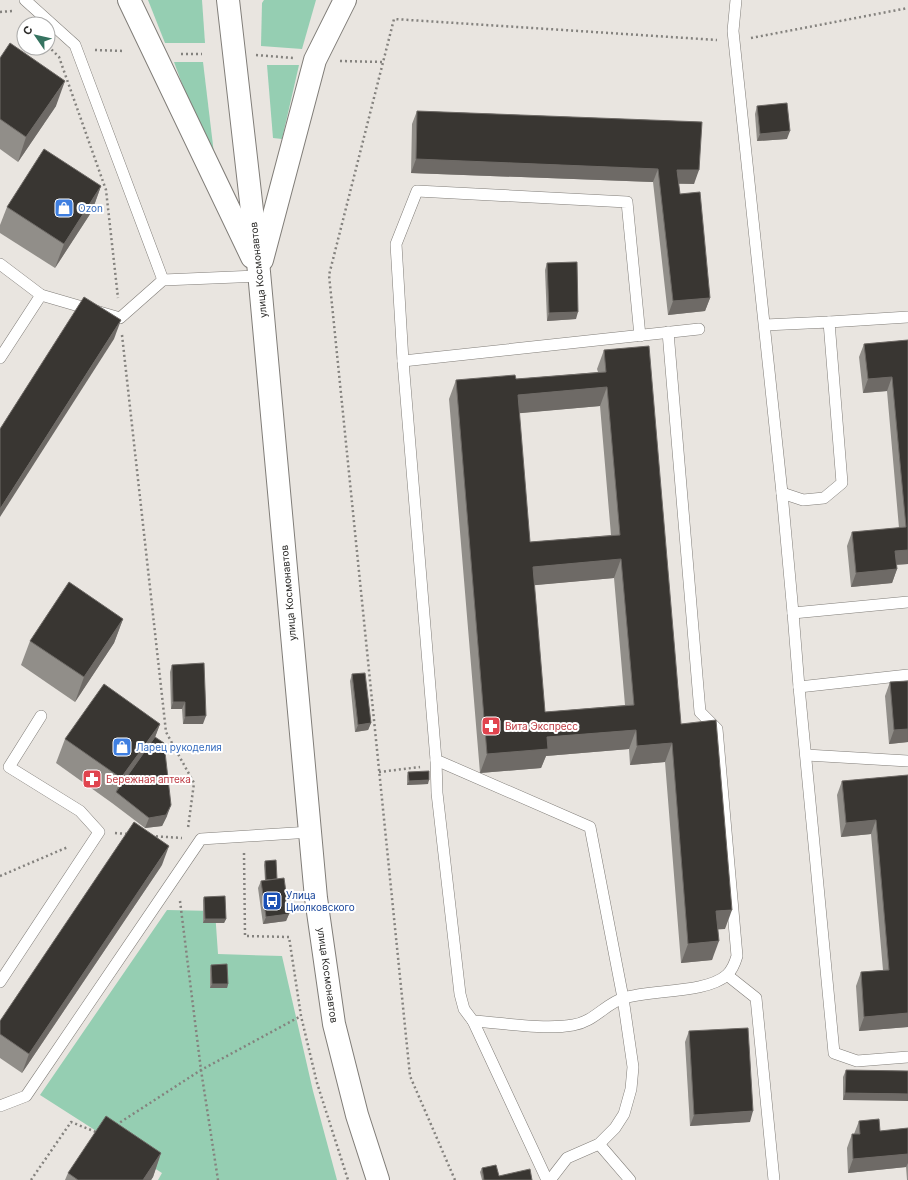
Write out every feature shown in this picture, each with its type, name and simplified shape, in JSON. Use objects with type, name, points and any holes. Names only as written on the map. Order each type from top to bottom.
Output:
[{"type":"main road","points":[[129,0],[259,274]]},
{"type":"main road","name":"улица Космонавтов","points":[[228,0],[259,274],[316,898],[334,1024],[357,1115],[378,1180]]},
{"type":"main road","points":[[259,274],[315,60],[345,0]]},
{"type":"lane","points":[[24,0],[75,44],[163,280]]},
{"type":"lane","points":[[736,0],[733,31],[782,493],[834,1053],[857,1061],[908,1057]]},
{"type":"lane","points":[[546,1180],[473,1021],[464,1009],[460,994],[437,793],[436,763],[403,361],[396,244],[417,191],[627,202],[640,336]]},
{"type":"lane","points":[[0,264],[41,295],[120,318],[163,280],[259,274]]},
{"type":"lane","points":[[0,358],[41,295]]},
{"type":"lane","points":[[765,325],[908,317]]},
{"type":"lane","points":[[782,493],[803,500],[824,498],[842,483],[829,322]]},
{"type":"lane","points":[[403,361],[699,329]]},
{"type":"lane","points":[[473,1021],[560,1027],[575,1025],[591,1019],[623,998],[710,985],[727,975],[734,966],[737,956],[717,729],[700,712],[668,332]]},
{"type":"lane","points":[[793,613],[908,602]]},
{"type":"lane","points":[[799,687],[908,675]]},
{"type":"lane","points":[[0,982],[99,832],[80,811],[9,767],[41,716]]},
{"type":"lane","points":[[806,755],[908,761]]},
{"type":"lane","points":[[436,763],[590,828],[623,998],[633,1067],[631,1089],[624,1114],[614,1128],[599,1144],[567,1158],[550,1180]]},
{"type":"lane","points":[[0,1106],[26,1096],[201,839],[311,832]]},
{"type":"lane","points":[[727,975],[756,998],[774,1180]]},
{"type":"lane","points":[[599,1144],[630,1180]]},
{"type":"path","points":[[455,1180],[410,1076],[329,275],[394,19],[734,41],[908,8]]},
{"type":"path","points":[[92,50],[124,51]]},
{"type":"path","points":[[56,54],[59,57],[106,190],[166,732],[194,783],[188,830]]},
{"type":"path","points":[[178,54],[202,54]]},
{"type":"path","points":[[256,55],[294,58]]},
{"type":"path","points":[[340,61],[383,62]]},
{"type":"path","points":[[379,772],[436,763]]},
{"type":"path","points":[[244,836],[245,936],[289,937],[301,1016],[317,1083],[348,1180]]},
{"type":"path","points":[[177,874],[201,1070],[218,1180]]},
{"type":"path","points":[[115,1126],[201,1070],[301,1016]]},
{"type":"path","points":[[31,1180],[71,1122],[102,1135]]},
{"type":"green space","points":[[148,0],[202,0],[205,43],[165,43]]},
{"type":"green space","points":[[264,0],[316,0],[302,49],[261,46],[262,3]]},
{"type":"green space","points":[[174,62],[203,62],[215,162],[209,157]]},
{"type":"green space","points":[[267,65],[299,65],[282,139],[273,138]]},
{"type":"green space","points":[[167,910],[215,911],[218,954],[282,956],[313,1091],[337,1180],[158,1180],[162,1173],[40,1095]]},
{"type":"building","points":[[10,43],[16,47],[16,56],[29,56],[65,81],[26,137],[0,119],[0,58]]},
{"type":"building","points":[[787,103],[790,131],[760,134],[757,106]]},
{"type":"building","points":[[417,111],[702,122],[699,170],[677,170],[680,194],[700,192],[710,298],[673,301],[658,169],[416,159]]},
{"type":"building","points":[[44,149],[101,186],[64,244],[7,207]]},
{"type":"building","points":[[577,262],[578,312],[549,313],[547,263]]},
{"type":"building","points":[[84,297],[121,320],[0,509],[0,429]]},
{"type":"building","points":[[908,340],[908,550],[895,551],[897,569],[856,573],[852,532],[906,527],[892,377],[868,379],[864,344]]},
{"type":"building","points":[[649,346],[681,724],[716,720],[732,910],[716,911],[719,941],[688,944],[672,743],[637,746],[636,730],[547,737],[548,749],[487,754],[456,380],[515,375],[516,379],[606,372],[604,350]],"holes":[[[607,387],[620,535],[530,542],[518,395]],[[621,559],[634,705],[545,712],[533,567]]]},
{"type":"building","points":[[69,582],[123,619],[84,677],[30,641]]},
{"type":"building","points":[[204,663],[206,716],[185,717],[185,702],[173,702],[172,665]]},
{"type":"building","points":[[365,673],[371,723],[358,725],[352,674]]},
{"type":"building","points":[[908,681],[908,729],[894,730],[890,682]]},
{"type":"building","points":[[104,684],[160,724],[121,778],[65,739]]},
{"type":"building","points":[[155,737],[164,743],[171,805],[166,815],[149,818],[116,792]]},
{"type":"building","points":[[429,771],[429,780],[409,781],[408,772]]},
{"type":"building","points":[[908,775],[908,1013],[864,1017],[861,972],[889,970],[876,820],[846,823],[842,781]]},
{"type":"building","points":[[134,822],[169,846],[29,1054],[0,1034],[0,1021]]},
{"type":"building","points":[[276,860],[277,879],[266,880],[265,861]]},
{"type":"building","points":[[284,878],[289,914],[266,917],[261,881]]},
{"type":"building","points":[[225,896],[226,919],[205,919],[204,897]]},
{"type":"building","points":[[227,964],[228,984],[212,984],[211,965]]},
{"type":"building","points":[[748,1028],[753,1111],[694,1115],[689,1031]]},
{"type":"building","points":[[846,1070],[908,1071],[908,1094],[845,1093]]},
{"type":"building","points":[[106,1116],[161,1153],[143,1180],[78,1180],[68,1173]]},
{"type":"building","points":[[879,1119],[880,1131],[908,1128],[908,1154],[853,1159],[852,1134],[860,1134],[859,1121]]},
{"type":"building","points":[[496,1165],[499,1176],[530,1169],[532,1180],[484,1180],[482,1168]]},
{"type":"place","name":"Ozon","points":[[64,208]]},
{"type":"place","name":"Вита Экспресс","points":[[491,726]]},
{"type":"place","name":"Ларец рукоделия","points":[[122,747]]},
{"type":"place","name":"Бережная аптека","points":[[92,779]]},
{"type":"place","name":"Улица Циолковского","points":[[272,901]]}]
